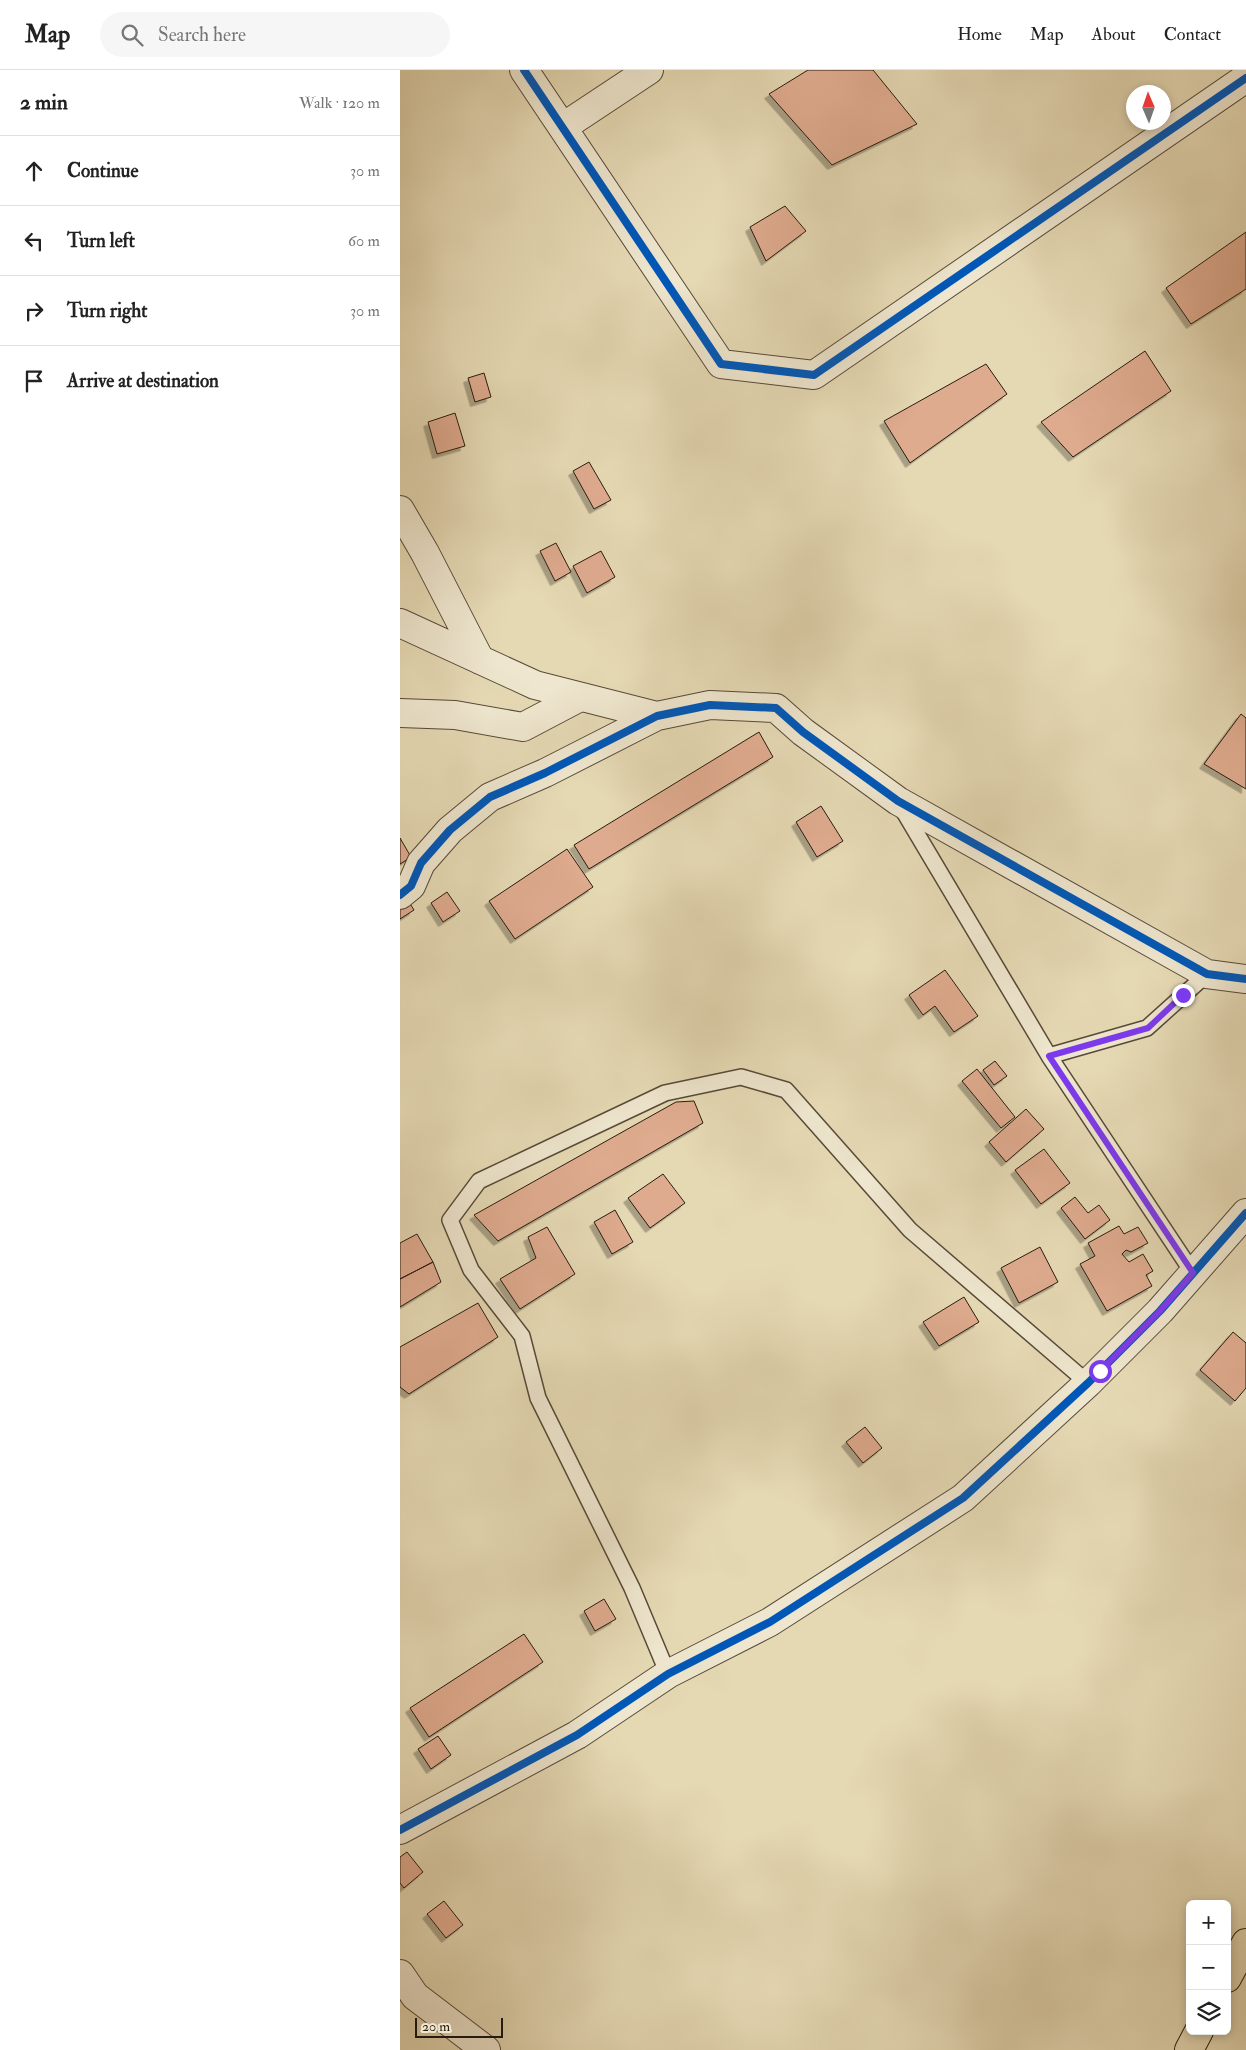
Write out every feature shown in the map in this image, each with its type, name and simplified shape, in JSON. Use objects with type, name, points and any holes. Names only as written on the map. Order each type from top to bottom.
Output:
[{"type":"main road","points":[[1231,1971],[1246,1943]]},
{"type":"main road","points":[[1189,2050],[1197,2035]]},
{"type":"street","points":[[524,70],[721,364],[814,376],[1246,78]]},
{"type":"street","points":[[563,127],[649,70]]},
{"type":"street","points":[[400,510],[425,553],[480,660]]},
{"type":"street","points":[[400,623],[535,685],[658,716]]},
{"type":"street","points":[[400,713],[455,715],[523,727],[580,697]]},
{"type":"street","points":[[400,895],[411,886],[421,864],[450,830],[490,797],[545,774],[658,716],[710,705],[776,708],[803,732],[898,801],[1207,974],[1246,979]]},
{"type":"street","points":[[400,1830],[577,1735],[668,1674],[770,1622],[963,1498],[1088,1384],[1160,1311],[1246,1213]]},
{"type":"street","points":[[400,1974],[415,1996],[486,2050]]},
{"type":"lane","points":[[898,801],[1049,1056],[1193,1273]]},
{"type":"lane","points":[[1049,1056],[1148,1028],[1207,974]]},
{"type":"lane","points":[[668,1674],[632,1588],[538,1398],[522,1336],[471,1270],[450,1220],[480,1181],[665,1093],[741,1078],[786,1090],[910,1230],[1088,1384]]},
{"type":"building","points":[[808,70],[873,70],[917,124],[832,165],[769,94]]},
{"type":"building","points":[[785,206],[806,231],[766,261],[750,227]]},
{"type":"building","points":[[1246,232],[1246,289],[1191,324],[1166,288]]},
{"type":"building","points":[[1145,351],[1171,391],[1073,457],[1041,422]]},
{"type":"building","points":[[986,364],[1007,394],[910,463],[884,421]]},
{"type":"building","points":[[484,373],[491,397],[475,402],[468,378]]},
{"type":"building","points":[[455,413],[465,446],[437,454],[428,422]]},
{"type":"building","points":[[589,462],[611,500],[594,509],[573,471]]},
{"type":"building","points":[[556,543],[571,572],[555,581],[540,551]]},
{"type":"building","points":[[601,551],[615,577],[587,593],[573,566]]},
{"type":"building","points":[[1241,714],[1246,718],[1246,789],[1204,764]]},
{"type":"building","points":[[759,732],[773,757],[589,869],[574,845]]},
{"type":"building","points":[[821,806],[843,841],[817,857],[796,822]]},
{"type":"building","points":[[400,838],[411,857],[400,864]]},
{"type":"building","points":[[567,849],[593,887],[515,939],[489,901]]},
{"type":"building","points":[[447,892],[460,911],[443,922],[431,903]]},
{"type":"building","points":[[407,899],[414,910],[400,919],[400,903]]},
{"type":"building","points":[[945,970],[978,1016],[954,1032],[935,1006],[923,1015],[909,995]]},
{"type":"building","points":[[995,1061],[1007,1076],[994,1085],[983,1070]]},
{"type":"building","points":[[977,1069],[1015,1117],[1001,1128],[962,1081]]},
{"type":"building","points":[[694,1101],[703,1123],[498,1241],[474,1215],[676,1102]]},
{"type":"building","points":[[1026,1109],[1044,1129],[1006,1162],[989,1142]]},
{"type":"building","points":[[1044,1149],[1070,1183],[1041,1204],[1015,1170]]},
{"type":"building","points":[[663,1174],[685,1203],[650,1228],[628,1198]]},
{"type":"building","points":[[1075,1197],[1088,1213],[1099,1205],[1110,1220],[1085,1239],[1061,1208]]},
{"type":"building","points":[[615,1210],[633,1242],[612,1254],[594,1222]]},
{"type":"building","points":[[1119,1226],[1124,1234],[1138,1227],[1148,1243],[1131,1252],[1126,1250],[1122,1254],[1129,1262],[1143,1254],[1153,1271],[1146,1275],[1152,1286],[1107,1311],[1080,1264],[1095,1256],[1088,1243]]},
{"type":"building","points":[[547,1227],[575,1274],[520,1309],[500,1279],[536,1258],[528,1237]]},
{"type":"building","points":[[417,1234],[433,1262],[400,1279],[400,1243]]},
{"type":"building","points":[[1040,1247],[1058,1282],[1019,1303],[1001,1268]]},
{"type":"building","points":[[433,1262],[441,1282],[400,1307],[400,1279]]},
{"type":"building","points":[[964,1297],[979,1322],[939,1346],[923,1322]]},
{"type":"building","points":[[478,1303],[498,1337],[409,1394],[400,1387],[400,1347]]},
{"type":"building","points":[[1233,1332],[1246,1343],[1246,1388],[1235,1401],[1200,1370]]},
{"type":"building","points":[[865,1427],[882,1448],[863,1463],[846,1442]]},
{"type":"building","points":[[604,1599],[616,1619],[595,1631],[584,1611]]},
{"type":"building","points":[[524,1634],[543,1662],[429,1737],[410,1708]]},
{"type":"building","points":[[438,1736],[451,1755],[431,1769],[418,1749]]},
{"type":"building","points":[[407,1852],[423,1872],[404,1888],[400,1883],[400,1857]]},
{"type":"building","points":[[444,1901],[463,1925],[446,1938],[427,1914]]},
{"type":"cycle path","points":[[524,70],[721,364],[814,375],[1246,78]]},
{"type":"cycle path","points":[[400,895],[411,886],[421,863],[450,830],[490,797],[545,773],[657,716],[710,705],[776,708],[803,732],[898,801],[1207,974],[1246,979]]},
{"type":"cycle path","points":[[400,1830],[577,1735],[668,1674],[770,1622],[963,1498],[1088,1383],[1160,1311],[1246,1213]]},
{"type":"route","points":[[1100,1371],[1160,1311],[1193,1273],[1049,1056],[1148,1028],[1183,995]]}]
